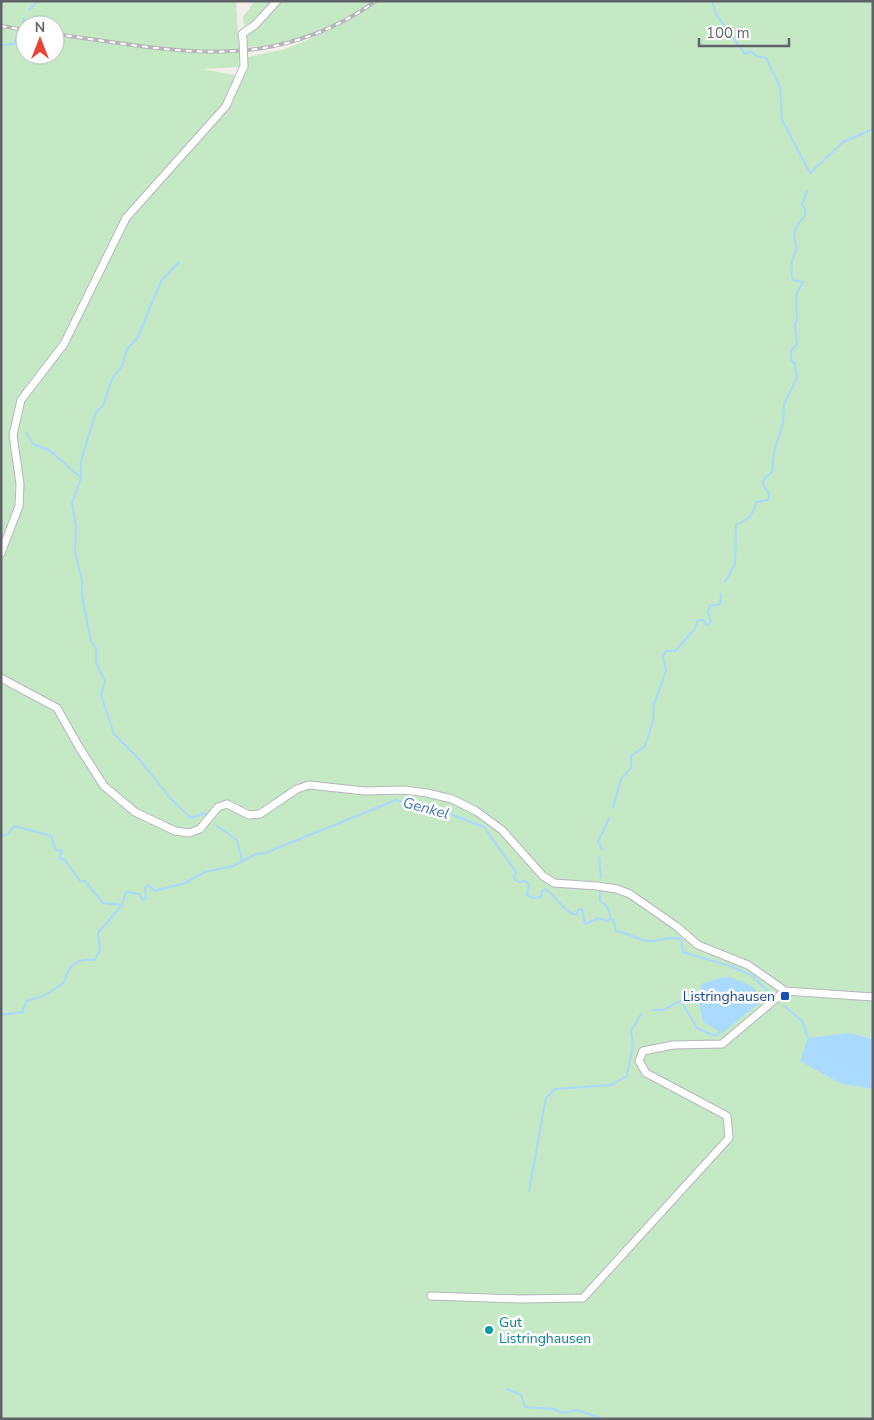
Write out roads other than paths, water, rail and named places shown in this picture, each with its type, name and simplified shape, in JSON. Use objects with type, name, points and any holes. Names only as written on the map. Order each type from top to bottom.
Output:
[{"type":"street","points":[[1,553],[18,506],[20,484],[13,435],[21,400],[64,344],[126,218],[226,106],[244,66],[242,34],[255,25],[277,1]]},
{"type":"street","points":[[1,678],[57,708],[78,747],[104,786],[135,812],[175,831],[189,833],[200,829],[218,807],[227,804],[249,815],[260,814],[297,788],[309,785],[365,791],[404,790],[427,793],[452,800],[488,818],[544,876],[554,883],[598,886],[617,889],[630,894],[676,926],[698,945],[748,965],[786,991],[873,997]]},
{"type":"street","points":[[431,1296],[520,1299],[583,1298],[729,1138],[727,1116],[646,1073],[639,1061],[643,1051],[672,1045],[722,1044],[786,991]]},
{"type":"water","points":[[723,977],[734,979],[752,987],[761,995],[763,1000],[722,1033],[703,1022],[699,1001],[701,984]]},
{"type":"water","points":[[851,1033],[873,1039],[873,1089],[842,1084],[800,1061],[808,1038]]},
{"type":"waterway","name":"Genkel","points":[[29,10],[38,1]]},
{"type":"waterway","points":[[712,1],[716,14],[745,54],[751,51],[756,56],[766,58],[780,87],[782,120],[810,173],[843,142],[873,129]]},
{"type":"waterway","name":"Genkel","points":[[1,45],[14,44],[15,42]]},
{"type":"waterway","points":[[725,582],[735,564],[736,525],[750,517],[757,502],[768,500],[769,493],[763,485],[764,479],[772,472],[774,452],[783,423],[784,404],[797,378],[795,364],[791,360],[791,351],[797,344],[795,324],[797,320],[796,295],[803,282],[793,280],[791,268],[797,249],[795,231],[805,216],[805,209],[802,205],[807,191]]},
{"type":"waterway","points":[[179,262],[161,281],[138,337],[127,349],[122,366],[112,379],[103,406],[96,412],[81,461],[81,478],[72,503],[76,526],[75,551],[82,581],[82,596],[91,641],[96,648],[96,663],[105,681],[101,695],[114,734],[139,759],[171,799],[191,818],[206,813]]},
{"type":"waterway","points":[[26,432],[33,444],[49,450],[80,477]]},
{"type":"waterway","points":[[613,808],[621,779],[631,768],[631,756],[645,746],[653,721],[654,704],[666,671],[663,656],[666,651],[675,651],[694,630],[698,620],[704,620],[706,625],[711,622],[708,612],[710,606],[720,604],[721,594]]},
{"type":"waterway","name":"Genkel","points":[[1,834],[6,836],[14,826],[51,836],[56,850],[62,851],[59,858],[65,860],[80,881],[85,881],[103,903],[122,905],[126,892],[139,894],[143,900],[146,898],[145,888],[148,885],[155,891],[185,883],[205,872],[233,866],[256,854],[265,853],[396,800],[437,809],[484,827],[516,872],[514,878],[518,882],[526,881],[529,885],[527,895],[533,898],[541,897],[542,891],[545,889],[572,914],[576,915],[578,910],[582,909],[585,924],[598,918],[607,921],[610,918],[614,921],[616,931],[640,939],[648,941],[672,938],[681,939],[683,952],[733,967],[751,975],[772,995]]},
{"type":"waterway","points":[[602,849],[598,842],[609,818]]},
{"type":"waterway","points":[[217,826],[237,840],[242,860]]},
{"type":"waterway","points":[[599,857],[601,878]]},
{"type":"waterway","points":[[600,891],[600,901],[608,908],[610,918]]},
{"type":"waterway","points":[[1,1015],[22,1012],[27,1001],[43,996],[64,983],[68,972],[74,964],[82,960],[94,960],[100,951],[98,933],[122,905]]},
{"type":"waterway","points":[[653,1010],[663,1010],[681,1001],[697,1028],[715,1036],[720,1032]]},
{"type":"waterway","name":"Genkel","points":[[784,1006],[802,1021],[808,1038]]},
{"type":"waterway","points":[[529,1191],[546,1098],[555,1089],[611,1085],[627,1076],[633,1045],[631,1031],[641,1014]]},
{"type":"waterway","points":[[507,1389],[521,1395],[525,1407],[554,1409],[562,1413],[577,1410],[603,1419]]},
{"type":"railway","points":[[65,35],[181,50],[220,52],[259,49],[297,40],[336,25],[376,1]]},
{"type":"railway","points":[[1,26],[15,28]]},
{"type":"place","name":"Listringhausen","points":[[785,996]]},
{"type":"place","name":"Gut Listringhausen","points":[[489,1330]]}]
